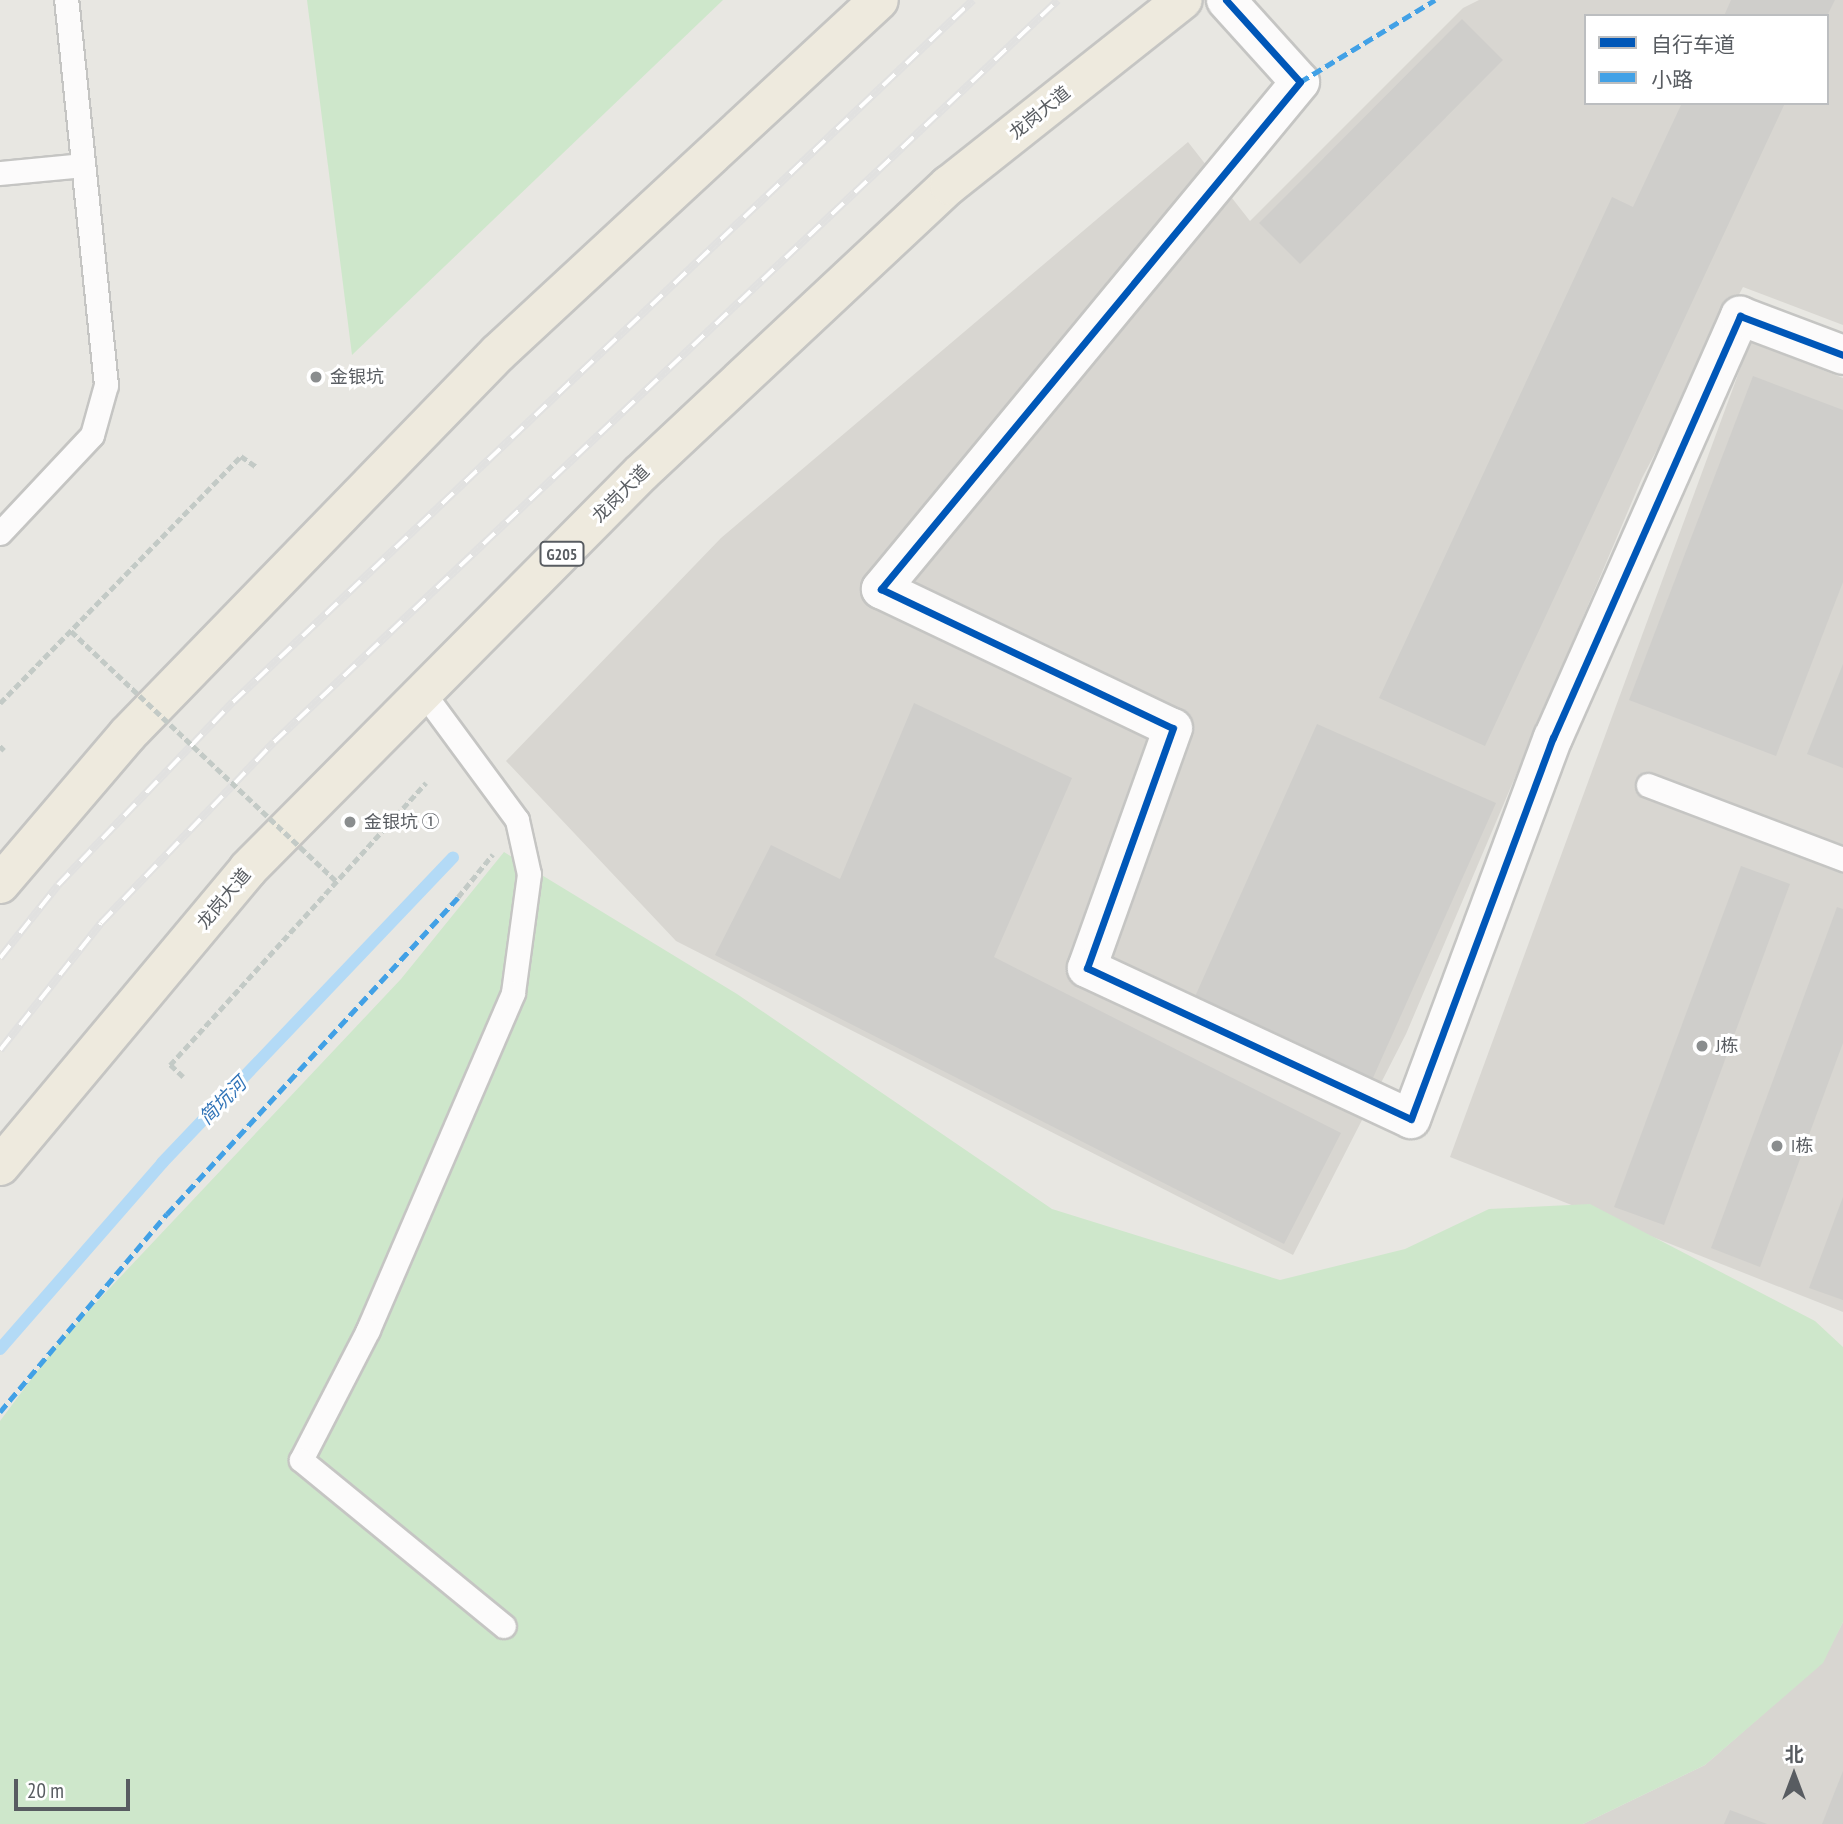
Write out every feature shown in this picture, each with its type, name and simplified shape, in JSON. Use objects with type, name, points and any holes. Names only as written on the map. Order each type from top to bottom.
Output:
[{"type":"highway","points":[[0,884],[128,734],[498,353],[879,0]]},
{"type":"highway","name":"龙岗大道","points":[[0,1166],[248,869],[425,695],[641,473],[949,185],[1182,0]]},
{"type":"street","points":[[1226,0],[1300,82],[881,589],[1172,728],[1087,968],[1411,1119],[1552,738],[1740,316],[1843,355]]},
{"type":"lane","points":[[0,533],[92,435],[102,413],[106,385],[65,0]]},
{"type":"lane","points":[[0,173],[83,166]]},
{"type":"lane","points":[[425,695],[517,820],[528,874],[513,993],[368,1330],[301,1460],[504,1626]]},
{"type":"lane","points":[[1648,785],[1843,859]]},
{"type":"path","points":[[0,703],[241,456],[257,467]]},
{"type":"path","points":[[71,631],[336,881]]},
{"type":"path","points":[[183,1077],[170,1065],[426,783]]},
{"type":"path","points":[[458,897],[497,848]]},
{"type":"shaded area","points":[[1479,0],[1843,0],[1843,325],[1743,287],[1642,478],[1406,1034],[1293,1255],[676,941],[506,761],[721,538],[1188,142],[1250,221],[1463,8]]},
{"type":"shaded area","points":[[1750,342],[1843,378],[1843,1312],[1450,1157]]},
{"type":"shaded area","points":[[1843,1622],[1843,1824],[1583,1824],[1705,1765],[1822,1663]]},
{"type":"green space","points":[[307,0],[723,0],[352,355]]},
{"type":"green space","points":[[504,852],[737,994],[1052,1209],[1280,1280],[1405,1249],[1489,1209],[1590,1204],[1815,1321],[1843,1347],[1843,1622],[1823,1663],[1705,1765],[1583,1824],[0,1824],[0,1421],[59,1342],[401,979]]},
{"type":"building","points":[[1731,0],[1835,0],[1828,14],[1725,14]]},
{"type":"building","points":[[1462,19],[1503,60],[1300,264],[1259,223]]},
{"type":"building","points":[[1681,105],[1784,105],[1485,746],[1379,698],[1612,197],[1633,207]]},
{"type":"building","points":[[1753,376],[1843,410],[1843,582],[1776,756],[1629,700]]},
{"type":"building","points":[[1843,664],[1843,768],[1807,754]]},
{"type":"building","points":[[914,703],[1072,778],[994,957],[1341,1133],[1284,1244],[715,955],[771,845],[840,879]]},
{"type":"building","points":[[1317,724],[1496,803],[1372,1080],[1193,1001]]},
{"type":"building","name":"J栋","points":[[1741,866],[1790,884],[1664,1225],[1614,1207]]},
{"type":"building","name":"I栋","points":[[1837,907],[1843,909],[1843,1043],[1760,1267],[1711,1248]]},
{"type":"building","points":[[1843,1197],[1843,1300],[1809,1288]]},
{"type":"building","points":[[1843,1771],[1843,1824],[1822,1824]]},
{"type":"building","points":[[1730,1810],[1767,1824],[1724,1824]]},
{"type":"waterway","name":"简坑河","points":[[0,1349],[162,1163],[453,857]]},
{"type":"railway","points":[[0,958],[58,885],[233,702],[973,0]]},
{"type":"railway","points":[[0,1050],[101,923],[274,742],[1058,0]]},
{"type":"marked path","points":[[1300,82],[1435,0]]},
{"type":"marked path","points":[[0,1412],[167,1214],[458,897]]},
{"type":"cycle path","points":[[1226,0],[1300,82],[881,589],[1173,728],[1087,968],[1411,1119],[1553,738],[1740,316],[1843,355]]},
{"type":"place","name":"金银坑","points":[[316,377]]},
{"type":"place","name":"金银坑 ①","points":[[350,822]]},
{"type":"place","name":"J栋","points":[[1702,1046]]},
{"type":"place","name":"I栋","points":[[1777,1146]]}]
